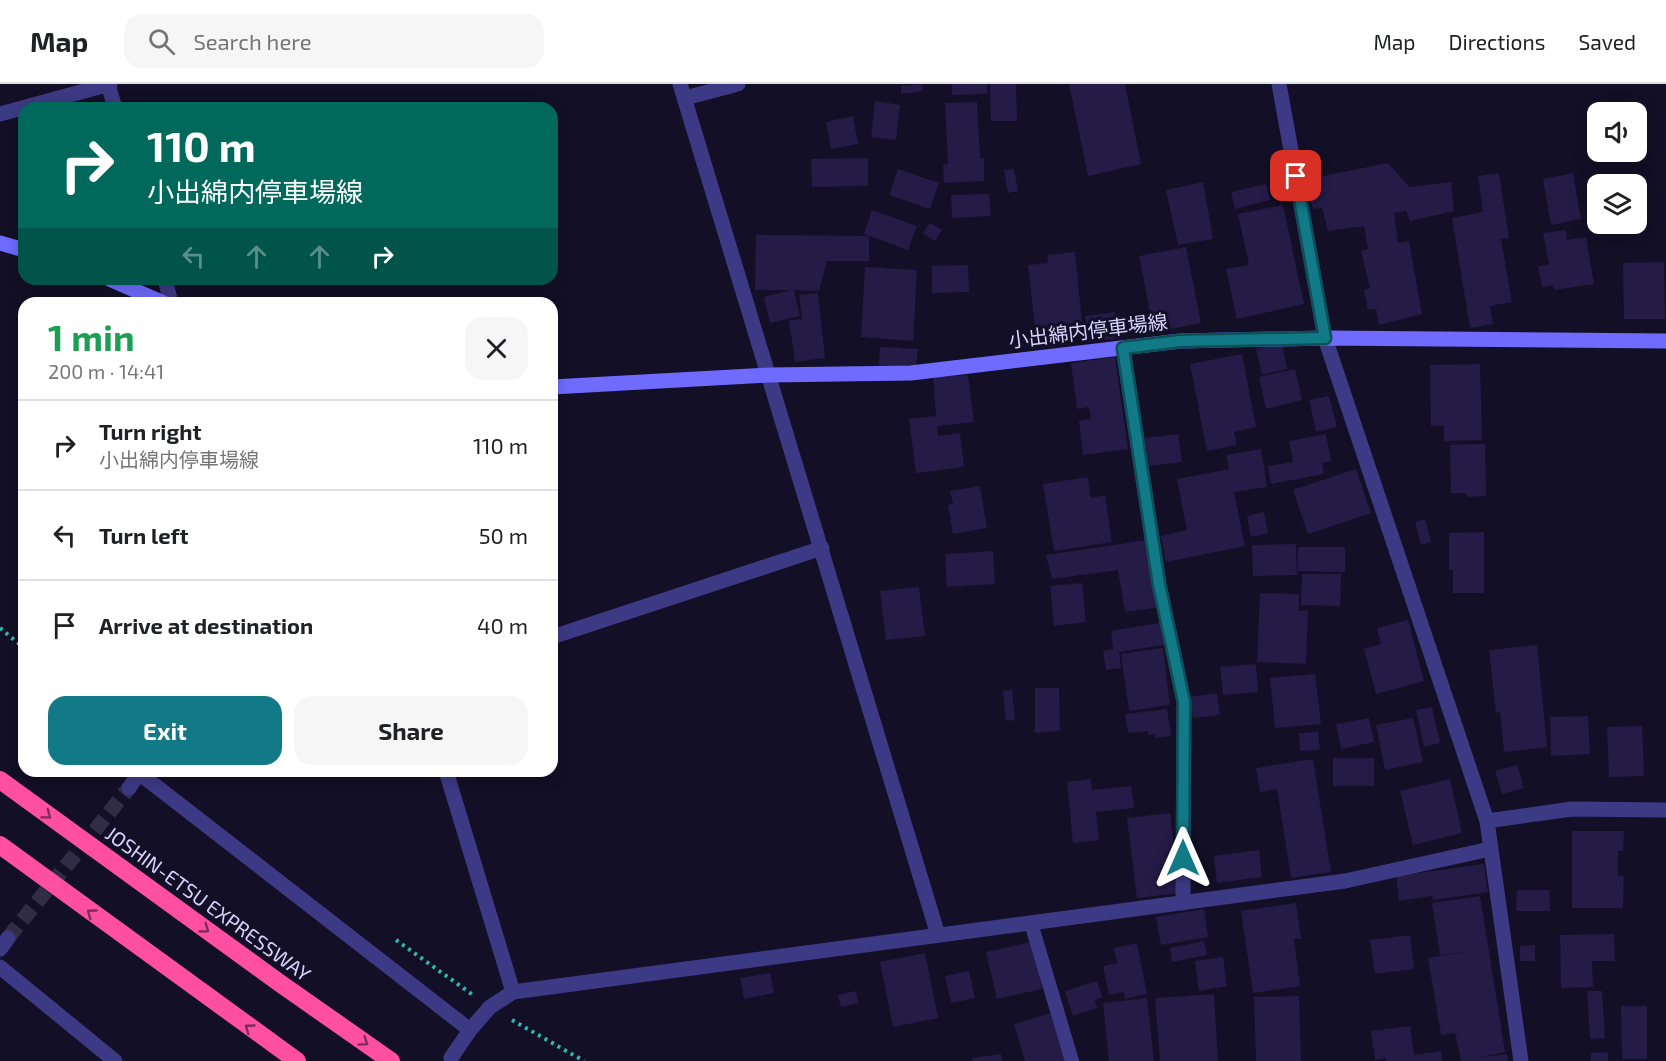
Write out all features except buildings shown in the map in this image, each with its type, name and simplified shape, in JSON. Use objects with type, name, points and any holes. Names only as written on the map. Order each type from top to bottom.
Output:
[{"type":"highway","name":"JOSHIN-ETSU EXPRESSWAY","points":[[0,780],[204,929],[391,1061]]},
{"type":"highway","points":[[0,845],[297,1061]]},
{"type":"main road","points":[[0,243],[18,248]]},
{"type":"main road","points":[[123,285],[150,297]]},
{"type":"main road","name":"小出綿内停車場線","points":[[558,387],[770,375],[910,373],[1180,341],[1325,338],[1666,340]]},
{"type":"street","points":[[44,102],[109,84],[114,102]]},
{"type":"street","points":[[738,84],[683,91],[939,935]]},
{"type":"street","points":[[1279,84],[1325,338],[1487,821],[1521,1061]]},
{"type":"street","points":[[0,114],[18,109]]},
{"type":"street","points":[[1123,348],[1159,584],[1184,702],[1183,903]]},
{"type":"street","points":[[558,635],[822,548]]},
{"type":"street","points":[[129,788],[136,777]]},
{"type":"street","points":[[144,777],[470,1030]]},
{"type":"street","points":[[448,777],[513,992]]},
{"type":"street","points":[[1487,821],[1572,809],[1666,810]]},
{"type":"street","points":[[451,1058],[489,1007],[513,992],[1345,881],[1490,849]]},
{"type":"street","points":[[0,967],[115,1061]]},
{"type":"lane","points":[[1031,923],[1072,1061]]},
{"type":"path","points":[[0,628],[18,643]]},
{"type":"path","points":[[395,940],[489,1007],[584,1061]]},
{"type":"tunnel","points":[[8,938],[129,788]]},
{"type":"route","points":[[1183,858],[1184,702],[1159,584],[1123,348],[1180,341],[1325,338],[1296,176]]}]
